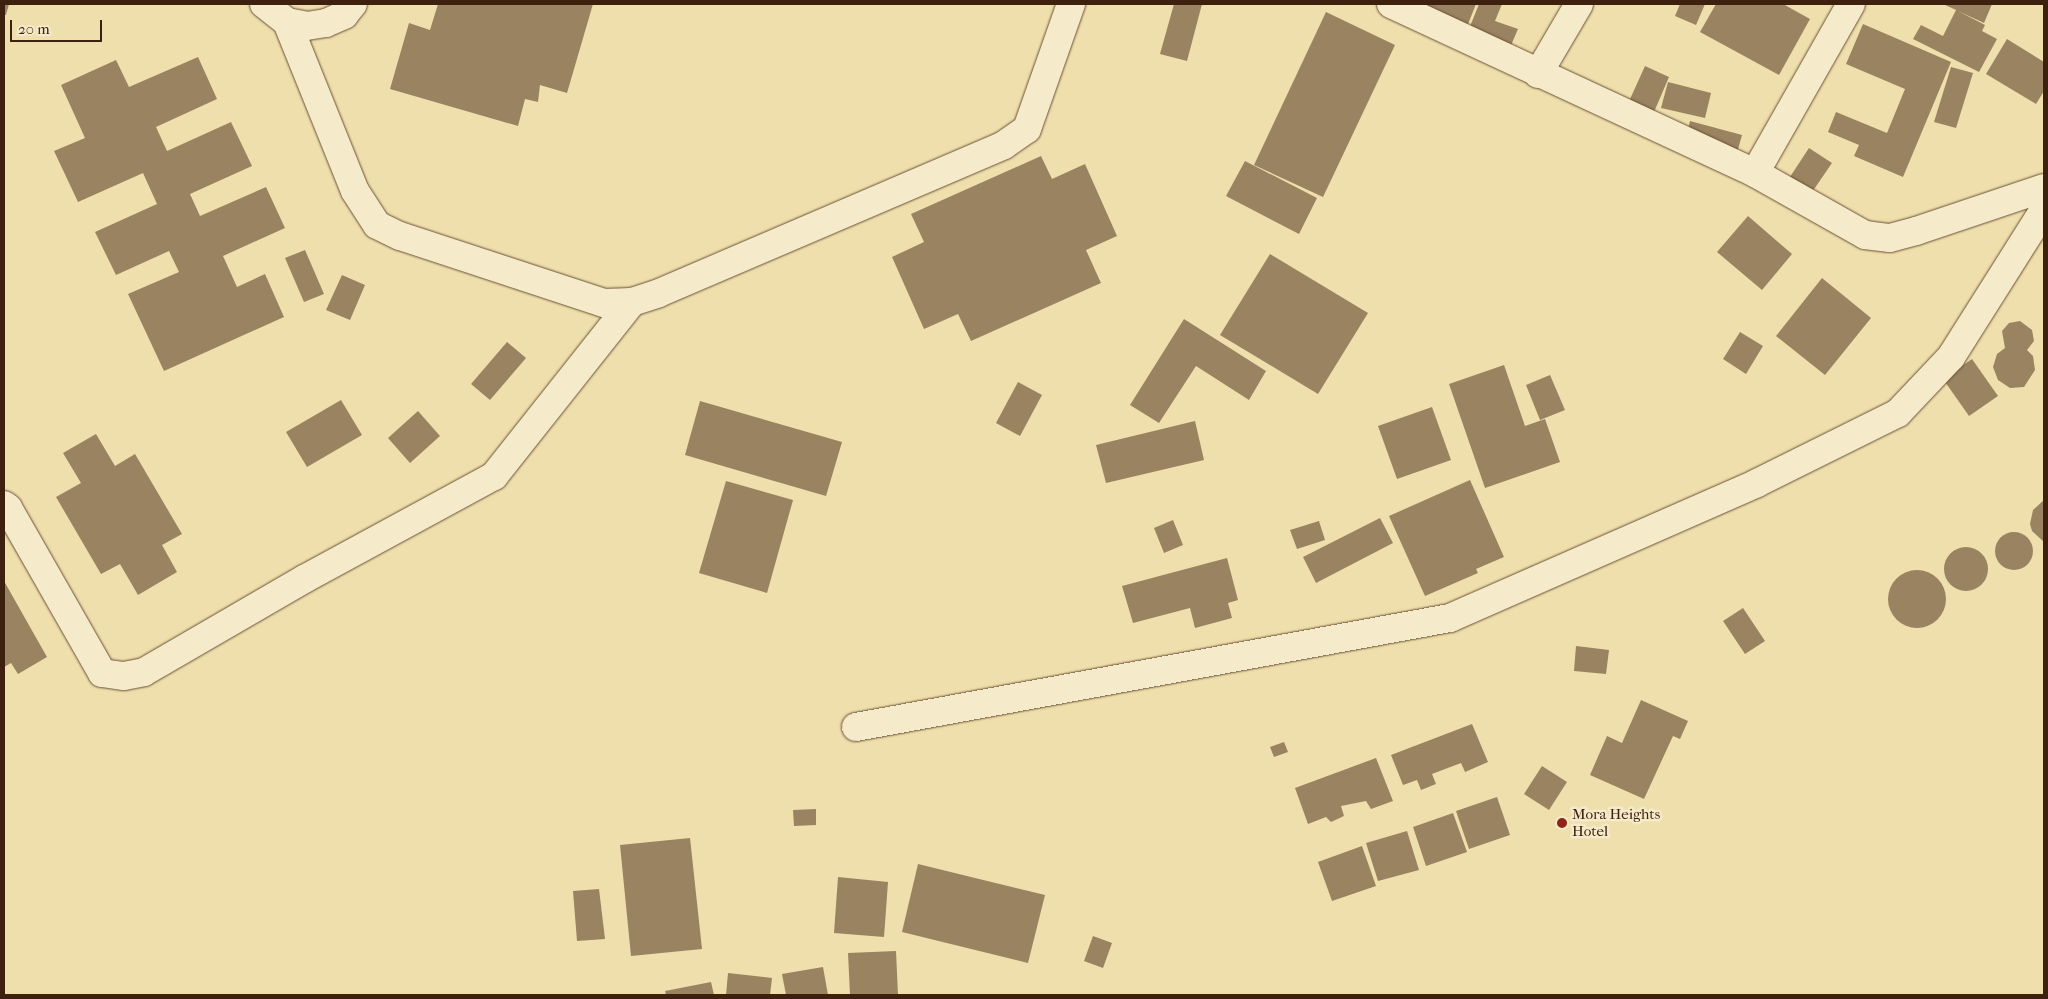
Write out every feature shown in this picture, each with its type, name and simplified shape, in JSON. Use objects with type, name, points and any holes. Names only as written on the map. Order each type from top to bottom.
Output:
[{"type":"street","points":[[264,4],[287,22],[307,26],[326,23],[344,15],[353,4]]},
{"type":"street","points":[[287,22],[355,191],[377,226],[400,236],[604,303],[632,302],[995,149],[1027,129],[1071,4]]},
{"type":"street","points":[[1391,4],[1538,74],[1755,173],[1865,235],[1890,238],[2044,188]]},
{"type":"street","points":[[1538,74],[1579,4]]},
{"type":"street","points":[[1755,173],[1851,4]]},
{"type":"street","points":[[856,727],[1459,614],[1757,484],[1898,413],[1951,357],[2044,210]]},
{"type":"street","points":[[4,505],[102,673],[124,676],[144,672],[306,578],[494,476],[632,302]]},
{"type":"building","points":[[4,4],[9,4],[6,15],[4,15]]},
{"type":"building","points":[[438,4],[593,4],[567,93],[540,85],[538,102],[525,99],[518,126],[390,89],[409,23],[430,30]]},
{"type":"building","points":[[1174,4],[1202,4],[1187,61],[1160,54]]},
{"type":"building","points":[[1422,4],[1476,4],[1466,29]]},
{"type":"building","points":[[1479,4],[1502,4],[1495,21],[1518,29],[1509,50],[1467,34]]},
{"type":"building","points":[[1680,4],[1705,4],[1696,25],[1675,16]]},
{"type":"building","points":[[1716,4],[1783,4],[1810,19],[1779,75],[1700,32]]},
{"type":"building","points":[[1943,4],[1992,4],[1984,23],[1958,11],[1985,25],[1982,31],[1997,39],[1979,72],[1913,39],[1921,25],[1943,36],[1956,10]]},
{"type":"building","points":[[1326,12],[1395,45],[1323,197],[1254,165]]},
{"type":"building","points":[[1863,24],[1951,62],[1903,177],[1854,156],[1859,145],[1828,132],[1836,112],[1887,133],[1905,89],[1846,64]]},
{"type":"building","points":[[2007,39],[2044,62],[2044,91],[2036,104],[1986,74]]},
{"type":"building","points":[[198,57],[217,99],[156,127],[167,151],[231,122],[252,166],[190,194],[200,216],[266,187],[285,228],[223,256],[237,287],[265,274],[284,317],[164,371],[128,294],[179,272],[169,251],[116,275],[95,232],[157,204],[143,173],[78,202],[54,151],[85,138],[61,85],[116,60],[129,87]]},
{"type":"building","points":[[1645,66],[1669,77],[1651,119],[1626,108]]},
{"type":"building","points":[[1951,67],[1973,73],[1956,128],[1934,122]]},
{"type":"building","points":[[1668,82],[1711,93],[1705,118],[1661,108]]},
{"type":"building","points":[[1690,121],[1742,135],[1737,153],[1686,138]]},
{"type":"building","points":[[1809,148],[1832,163],[1808,198],[1786,183]]},
{"type":"building","points":[[1041,156],[1052,179],[1085,164],[1117,236],[1086,250],[1101,283],[971,341],[958,314],[924,329],[892,257],[924,242],[911,214]]},
{"type":"building","points":[[1245,161],[1317,198],[1299,234],[1226,196]]},
{"type":"building","points":[[1748,216],[1792,254],[1762,290],[1717,252]]},
{"type":"building","points":[[305,250],[324,294],[304,302],[285,258]]},
{"type":"building","points":[[1270,254],[1368,313],[1318,394],[1220,335]]},
{"type":"building","points":[[342,275],[365,285],[350,320],[326,310]]},
{"type":"building","points":[[1822,278],[1871,318],[1825,375],[1776,336]]},
{"type":"building","points":[[1184,319],[1266,371],[1249,400],[1196,366],[1159,423],[1130,405]]},
{"type":"building","points":[[2020,321],[2032,330],[2034,341],[2027,350],[2033,356],[2035,370],[2024,387],[2010,388],[1998,380],[1993,367],[1997,354],[2005,348],[2002,331],[2009,323]]},
{"type":"building","points":[[1740,332],[1763,346],[1746,374],[1723,359]]},
{"type":"building","points":[[507,342],[526,358],[490,400],[471,384]]},
{"type":"building","points":[[1972,359],[1998,396],[1969,416],[1943,379]]},
{"type":"building","points":[[1504,365],[1525,426],[1545,419],[1560,462],[1485,488],[1449,384]]},
{"type":"building","points":[[1550,375],[1565,410],[1540,420],[1526,385]]},
{"type":"building","points":[[1018,382],[1042,395],[1020,436],[996,423]]},
{"type":"building","points":[[341,400],[362,435],[307,467],[286,432]]},
{"type":"building","points":[[700,401],[842,442],[826,496],[685,455]]},
{"type":"building","points":[[1432,407],[1451,460],[1397,479],[1378,426]]},
{"type":"building","points":[[418,411],[440,436],[410,463],[388,438]]},
{"type":"building","points":[[1195,421],[1204,460],[1106,483],[1096,445]]},
{"type":"building","points":[[96,434],[115,466],[135,454],[182,534],[162,545],[177,572],[138,595],[120,564],[101,574],[56,497],[81,483],[63,453]]},
{"type":"building","points":[[1470,480],[1504,557],[1476,569],[1478,573],[1425,596],[1389,516]]},
{"type":"building","points":[[726,481],[793,500],[767,593],[699,573]]},
{"type":"building","points":[[2044,500],[2044,542],[2032,531],[2030,524],[2033,510]]},
{"type":"building","points":[[1380,518],[1393,543],[1316,583],[1303,557]]},
{"type":"building","points":[[1173,520],[1183,545],[1164,553],[1154,528]]},
{"type":"building","points":[[1319,521],[1325,540],[1297,549],[1290,530]]},
{"type":"building","points":[[2014,532],[2027,538],[2033,551],[2027,564],[2014,570],[2001,564],[1995,551],[2001,538]]},
{"type":"building","points":[[1962,547],[1970,547],[1982,553],[1988,569],[1982,585],[1970,591],[1962,591],[1950,585],[1944,573],[1944,565],[1950,553]]},
{"type":"building","points":[[1227,558],[1238,600],[1228,603],[1232,618],[1195,628],[1190,608],[1133,623],[1122,586]]},
{"type":"building","points":[[1917,570],[1933,575],[1941,583],[1946,599],[1941,615],[1933,623],[1917,628],[1901,623],[1893,615],[1888,599],[1893,583],[1901,575]]},
{"type":"building","points":[[4,581],[47,657],[18,674],[11,663],[4,667]]},
{"type":"building","points":[[1743,608],[1765,641],[1745,654],[1723,621]]},
{"type":"building","points":[[1576,646],[1609,650],[1606,674],[1574,671]]},
{"type":"building","points":[[1641,700],[1688,721],[1680,739],[1673,736],[1644,799],[1590,775],[1607,736],[1622,743]]},
{"type":"building","points":[[1472,724],[1488,762],[1465,772],[1461,763],[1432,774],[1436,784],[1421,790],[1417,780],[1403,785],[1391,755]]},
{"type":"building","points":[[1284,742],[1288,752],[1274,757],[1270,747]]},
{"type":"building","points":[[1376,758],[1393,801],[1371,809],[1366,801],[1341,806],[1344,816],[1331,822],[1326,817],[1308,824],[1295,788]]},
{"type":"building","points":[[1542,766],[1567,782],[1549,810],[1524,794]]},
{"type":"building","points":[[1497,797],[1510,835],[1469,849],[1456,811]]},
{"type":"building","points":[[816,809],[816,825],[794,826],[793,810]]},
{"type":"building","points":[[1453,813],[1467,852],[1426,866],[1413,827]]},
{"type":"building","points":[[1407,831],[1419,870],[1378,881],[1366,843]]},
{"type":"building","points":[[690,838],[702,949],[631,956],[620,845]]},
{"type":"building","points":[[1362,846],[1376,886],[1332,901],[1318,862]]},
{"type":"building","points":[[918,864],[1045,895],[1028,963],[902,932]]},
{"type":"building","points":[[838,877],[888,882],[884,937],[834,933]]},
{"type":"building","points":[[599,889],[605,939],[577,941],[573,891]]},
{"type":"building","points":[[1093,936],[1112,943],[1103,968],[1084,961]]},
{"type":"building","points":[[896,951],[898,995],[850,995],[848,953]]},
{"type":"building","points":[[823,967],[828,995],[786,995],[782,974]]},
{"type":"building","points":[[728,973],[772,978],[770,995],[726,995]]},
{"type":"building","points":[[711,982],[714,995],[666,995],[665,991]]},
{"type":"place","name":"Mora Heights Hotel","points":[[1562,823]]}]
